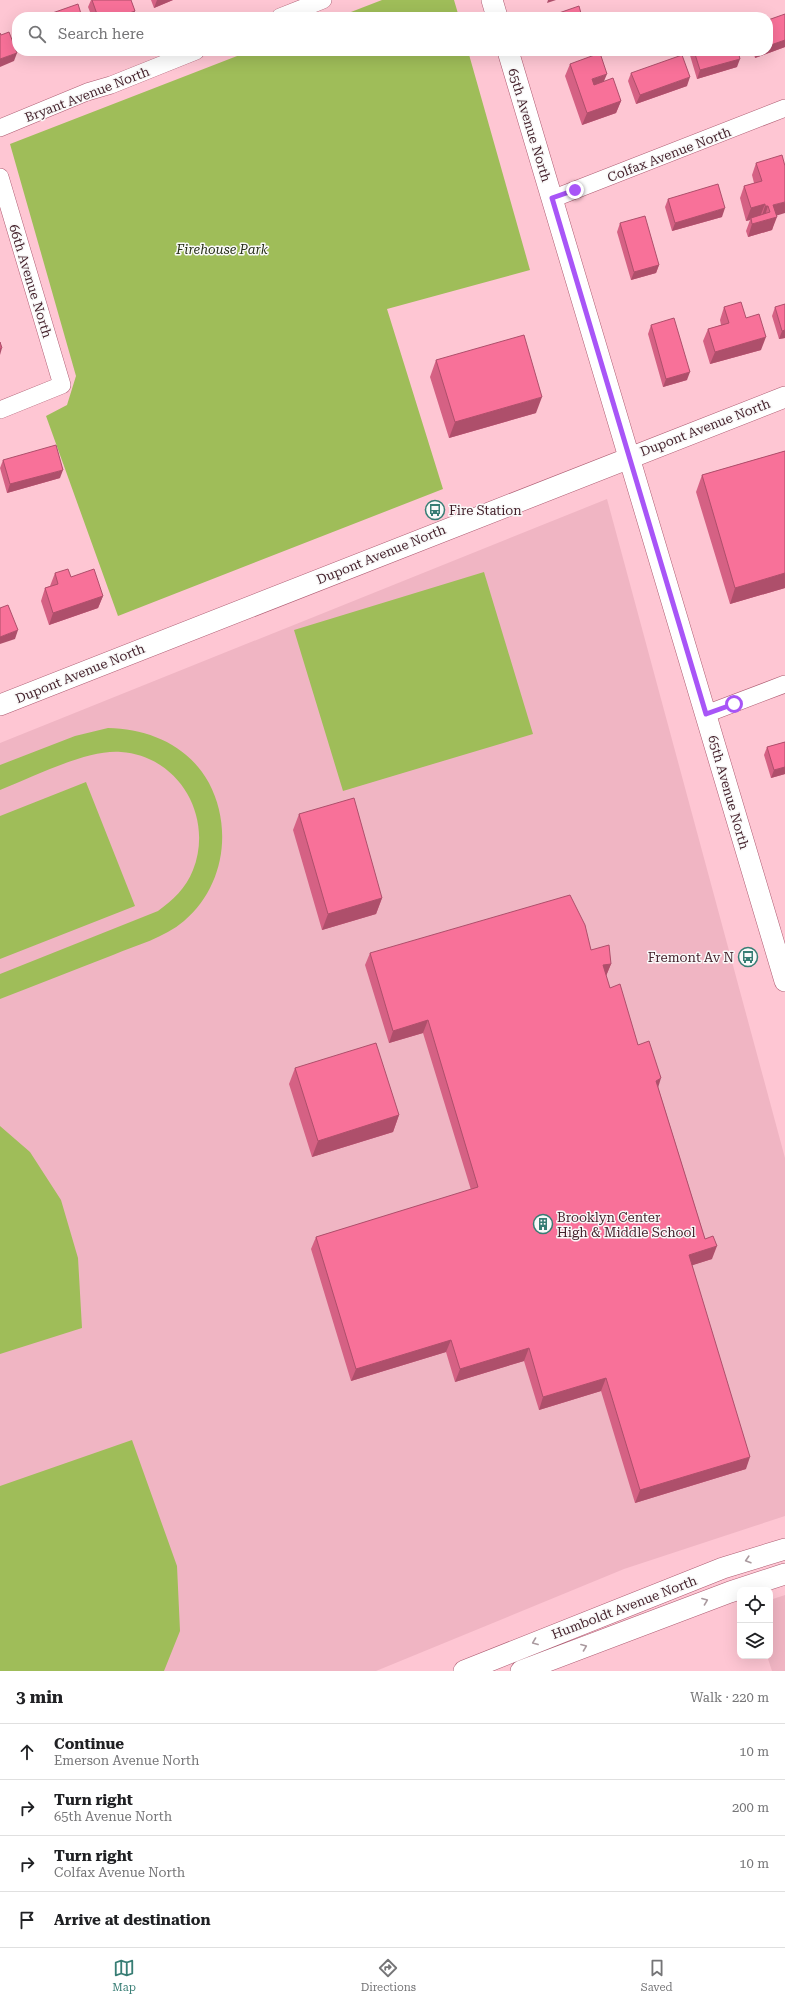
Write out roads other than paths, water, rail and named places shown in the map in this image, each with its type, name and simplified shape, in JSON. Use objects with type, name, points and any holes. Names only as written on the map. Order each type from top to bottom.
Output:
[{"type":"street","points":[[293,12],[323,0]]},
{"type":"street","points":[[492,0],[496,12]]},
{"type":"street","name":"Bryant Avenue North","points":[[0,128],[87,92],[111,85],[184,56]]},
{"type":"street","name":"65th Avenue North","points":[[509,56],[784,976]]},
{"type":"street","name":"Colfax Avenue North","points":[[552,198],[785,108]]},
{"type":"street","name":"66th Avenue North","points":[[0,177],[62,385],[0,410]]},
{"type":"street","name":"Dupont Avenue North","points":[[0,705],[630,456],[785,397]]},
{"type":"street","points":[[706,714],[785,684]]},
{"type":"street","name":"Humboldt Avenue North","points":[[464,1671],[723,1568],[785,1549]]},
{"type":"street","name":"Humboldt Avenue North","points":[[521,1671],[730,1592],[785,1574]]},
{"type":"place","name":"Fire Station","points":[[435,510]]},
{"type":"place","name":"Fremont Av N","points":[[748,957]]},
{"type":"place","name":"Brooklyn Center High & Middle School","points":[[543,1224]]},
{"type":"park label","name":"Firehouse Park","points":[[222,249]]}]
